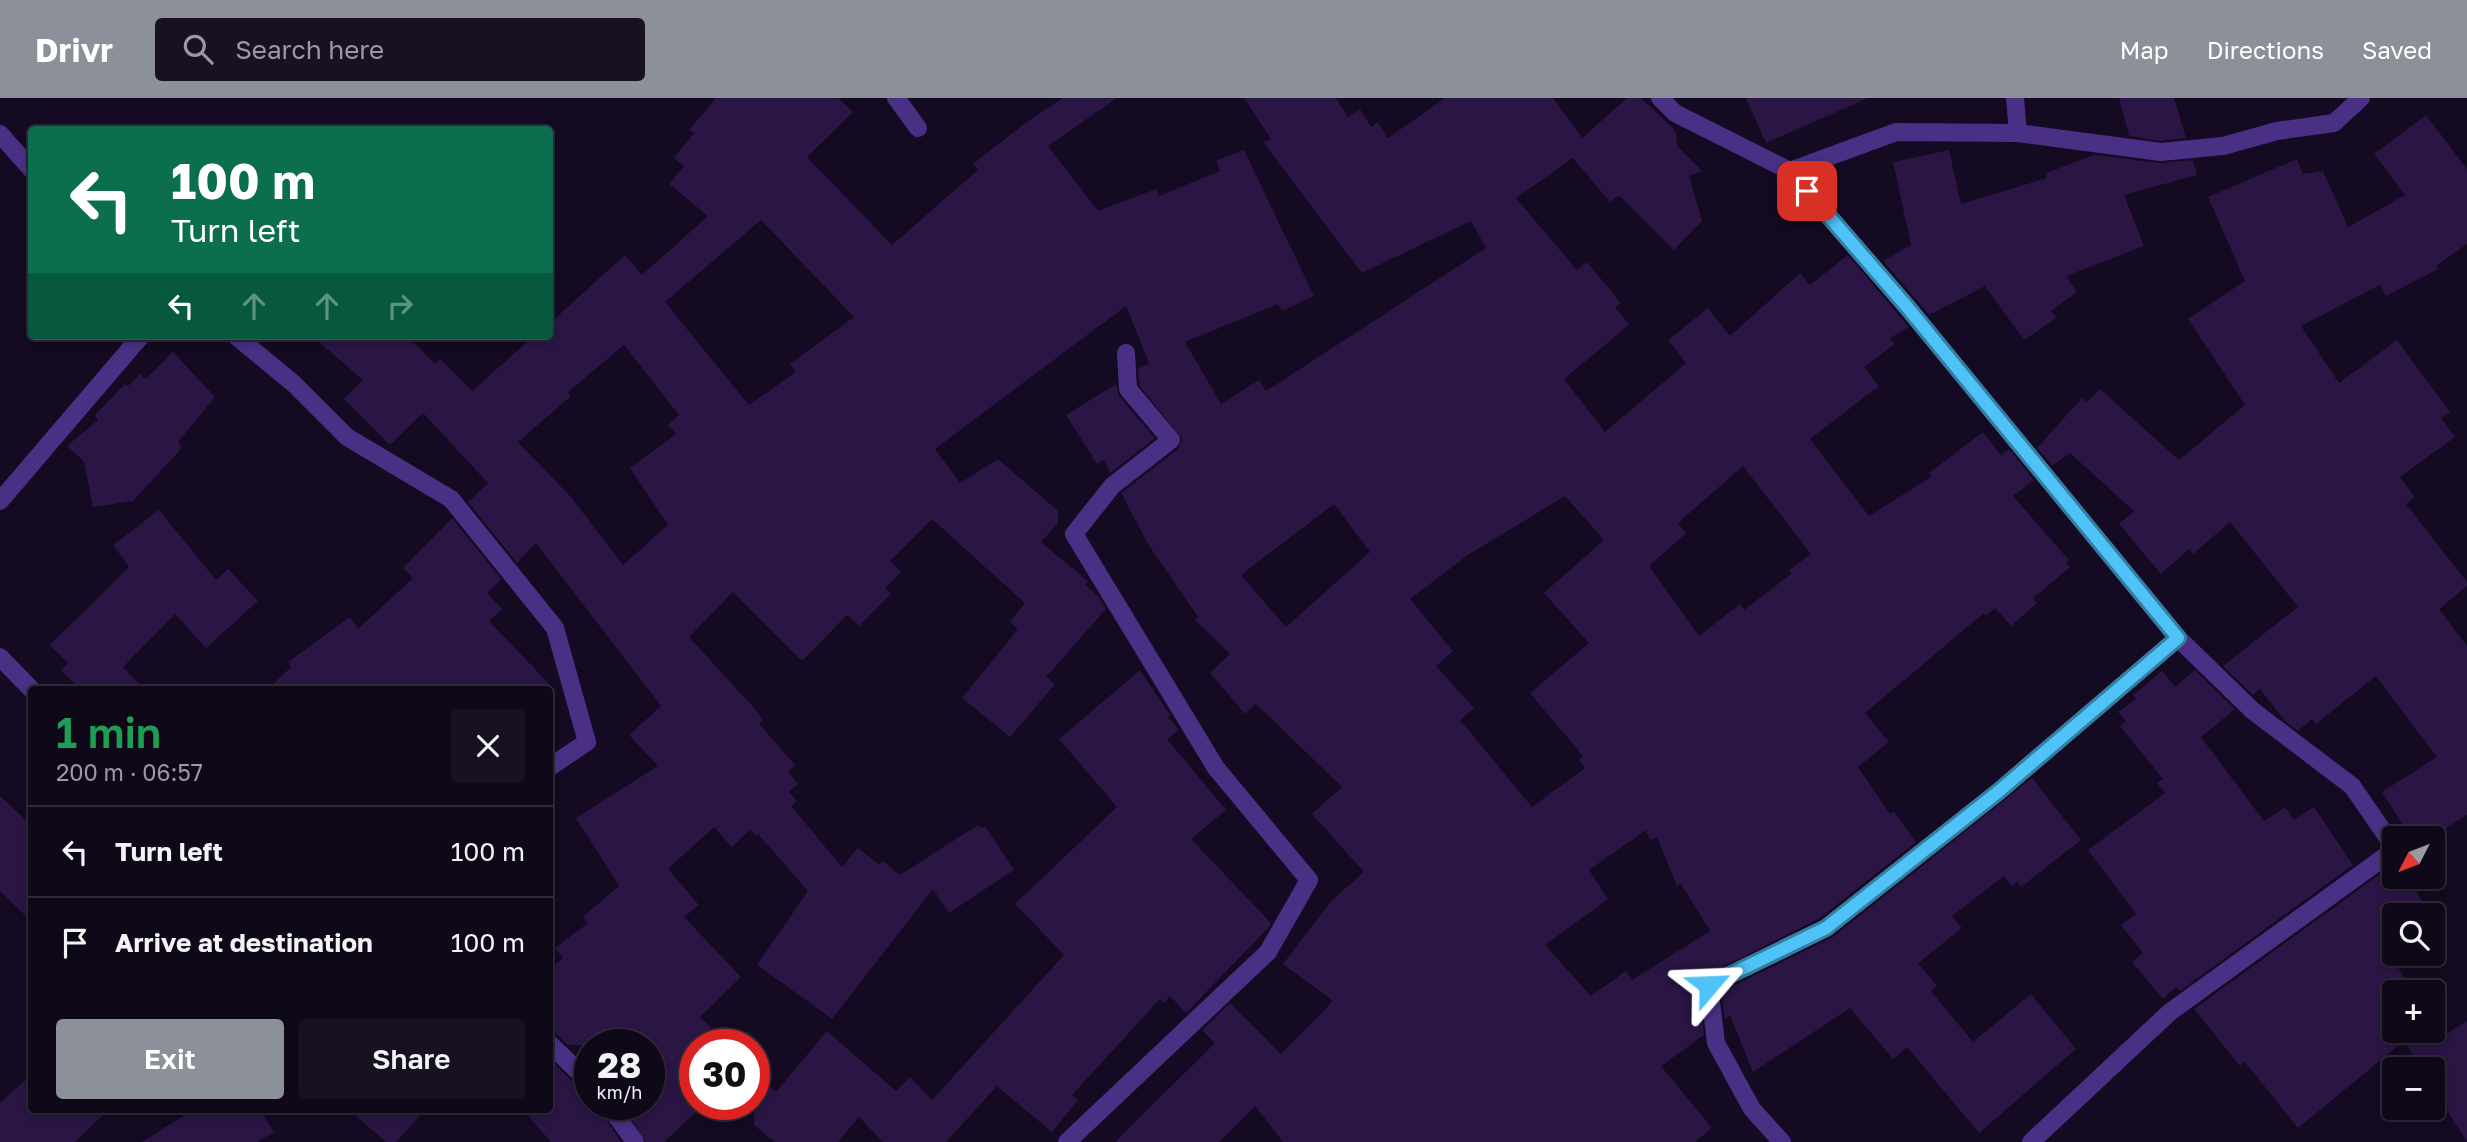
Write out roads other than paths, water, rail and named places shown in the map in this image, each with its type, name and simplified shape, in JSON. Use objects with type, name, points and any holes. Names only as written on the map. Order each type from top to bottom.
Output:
[{"type":"street","points":[[896,98],[918,128]]},
{"type":"street","points":[[1660,98],[1675,113],[1790,171],[1908,308],[2178,638],[2253,711],[2351,786],[2382,831]]},
{"type":"street","points":[[2015,98],[2018,133]]},
{"type":"street","points":[[1790,171],[1896,132],[2018,133],[2161,152],[2223,146],[2277,131],[2334,123],[2361,98]]},
{"type":"street","points":[[0,134],[28,166]]},
{"type":"street","points":[[0,501],[138,340]]},
{"type":"street","points":[[241,340],[294,384],[347,437],[451,499],[555,628],[587,742],[553,765]]},
{"type":"street","points":[[1067,1142],[1268,952],[1309,880],[1216,768],[1074,534],[1112,486],[1171,440],[1128,389],[1126,353]]},
{"type":"street","points":[[1783,1142],[1752,1110],[1716,1043],[1709,985],[1826,928],[1998,792],[2178,638]]},
{"type":"street","points":[[0,657],[28,686]]},
{"type":"street","points":[[2031,1142],[2170,1012],[2382,858]]},
{"type":"street","points":[[553,1047],[574,1067]]},
{"type":"street","points":[[619,1120],[635,1142]]}]
